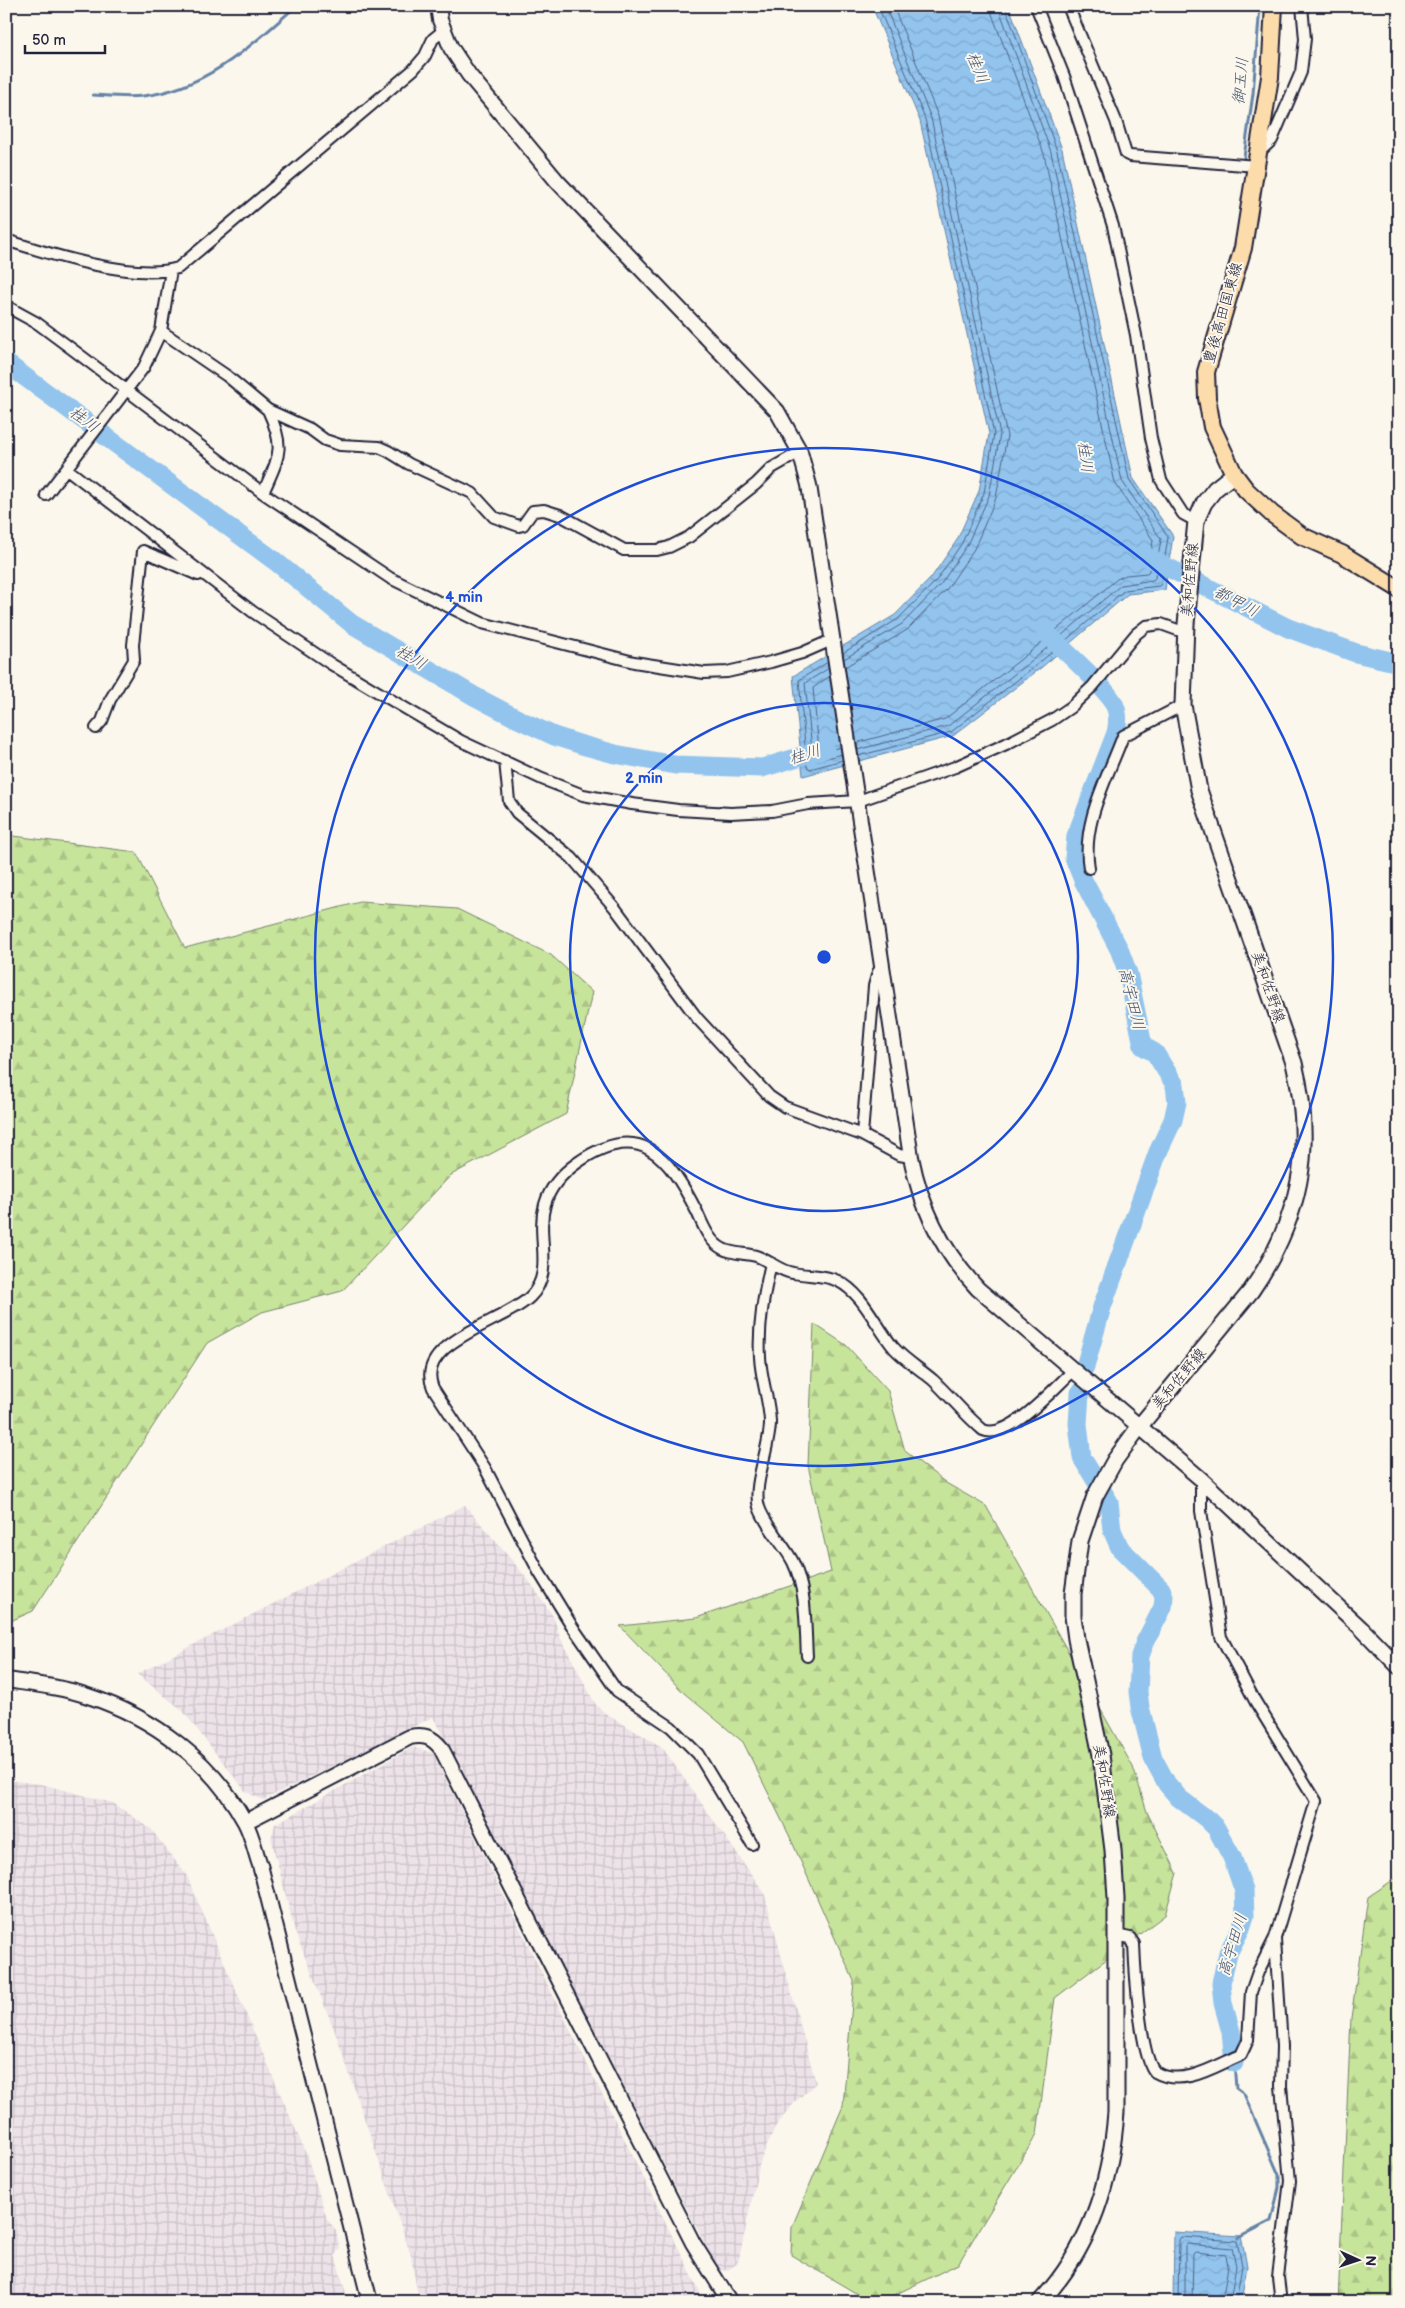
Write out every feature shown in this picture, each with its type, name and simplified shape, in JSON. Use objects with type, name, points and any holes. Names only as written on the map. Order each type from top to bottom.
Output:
[{"type":"main road","name":"豊後高田国東線","points":[[1274,6],[1270,77],[1243,248],[1206,372],[1207,398],[1212,427],[1234,474],[1246,490],[1272,514],[1302,536],[1342,554],[1399,589]]},
{"type":"main road","name":"美和佐野線","points":[[1040,2302],[1066,2269],[1087,2235],[1099,2206],[1108,2175],[1114,2143],[1116,2112],[1116,1898],[1108,1802],[1101,1755],[1076,1639],[1073,1616],[1073,1594],[1080,1542],[1095,1496],[1104,1478],[1139,1427],[1251,1291],[1266,1269],[1279,1246],[1288,1223],[1296,1199],[1304,1156],[1303,1107],[1294,1063],[1199,790],[1183,705],[1186,629],[1195,529],[1204,502],[1215,489],[1234,474]]},
{"type":"street","points":[[438,6],[443,31],[450,48],[469,76],[558,181],[777,411],[800,452],[810,484],[910,1157],[926,1213],[956,1264],[996,1305],[1200,1479],[1362,1629],[1399,1668]]},
{"type":"street","points":[[1036,6],[1067,85],[1113,226],[1136,335],[1151,438],[1161,480],[1195,529]]},
{"type":"street","points":[[1068,6],[1116,121],[1126,154],[1130,156],[1258,159],[1272,140],[1301,72],[1305,39],[1302,6]]},
{"type":"street","points":[[6,240],[58,256],[100,266],[152,271],[171,270],[184,263],[400,81],[425,56],[433,39],[443,31]]},
{"type":"street","points":[[46,495],[144,367],[161,331],[171,270]]},
{"type":"street","points":[[6,306],[37,323],[126,392],[263,493],[390,578],[482,623],[634,662],[704,672],[727,672],[771,662],[834,641]]},
{"type":"street","points":[[161,331],[227,376],[268,410],[310,429],[326,440],[340,444],[379,447],[388,451],[409,464],[472,493],[494,517],[519,526],[523,525],[533,511],[544,510],[560,515],[624,550],[657,550],[684,540],[756,484],[772,468],[800,452]]},
{"type":"street","points":[[263,493],[280,451],[277,433],[268,410]]},
{"type":"street","points":[[69,467],[253,612],[331,664],[461,741],[542,779],[583,795],[678,810],[731,813],[764,811],[858,797],[955,767],[1006,744],[1052,720],[1071,707],[1097,682],[1136,634],[1146,626],[1161,624],[1186,629]]},
{"type":"street","points":[[96,728],[102,721],[110,700],[134,660],[133,645],[143,551],[213,581]]},
{"type":"street","points":[[1089,868],[1086,852],[1092,820],[1123,736],[1183,705]]},
{"type":"street","points":[[505,761],[509,801],[518,812],[578,865],[615,908],[697,1018],[768,1096],[786,1107],[862,1135],[899,1155],[910,1157]]},
{"type":"street","points":[[862,1135],[874,986],[878,972],[882,967]]},
{"type":"street","points":[[752,1844],[698,1754],[671,1728],[630,1702],[617,1691],[572,1626],[539,1572],[485,1468],[433,1388],[429,1380],[429,1370],[433,1360],[450,1344],[516,1308],[536,1290],[542,1268],[542,1215],[549,1191],[558,1180],[577,1164],[616,1143],[627,1142],[641,1145],[653,1151],[664,1161],[684,1186],[714,1242],[723,1249],[756,1256],[772,1263],[782,1271],[838,1281],[850,1289],[894,1348],[934,1381],[986,1431],[999,1430],[1014,1423],[1073,1371]]},
{"type":"street","points":[[772,1263],[763,1299],[760,1330],[760,1358],[770,1422],[758,1501],[759,1508],[793,1562],[799,1577],[803,1596],[807,1656]]},
{"type":"street","points":[[1116,1935],[1130,1938],[1134,1944],[1138,2008],[1153,2070],[1165,2077],[1181,2078],[1241,2055],[1248,2040],[1251,1992],[1258,1972],[1275,1938],[1316,1801],[1254,1701],[1221,1637],[1201,1511],[1200,1479]]},
{"type":"street","points":[[6,1680],[86,1695],[116,1706],[144,1720],[171,1738],[195,1759],[218,1783],[245,1822],[260,1865],[370,2302]]},
{"type":"street","points":[[245,1822],[410,1737],[418,1735],[435,1740],[445,1756],[693,2243],[730,2302]]},
{"type":"street","points":[[1275,1938],[1282,2046],[1281,2086],[1290,2181],[1278,2277],[1282,2302]]},
{"type":"shaded area","points":[[465,1505],[530,1582],[553,1616],[560,1637],[596,1705],[606,1714],[662,1747],[764,1892],[816,2083],[795,2102],[775,2127],[760,2162],[738,2263],[728,2270],[719,2271],[433,1717],[263,1800],[246,1792],[182,1710],[137,1674]]},
{"type":"shaded area","points":[[413,1747],[433,1753],[705,2302],[419,2302],[411,2256],[335,2032],[295,1932],[271,1838],[275,1824]]},
{"type":"shaded area","points":[[6,1780],[41,1784],[113,1803],[151,1829],[187,1876],[307,2156],[327,2219],[336,2230],[340,2249],[335,2255],[348,2300],[351,2302],[6,2302]]},
{"type":"green space","points":[[6,835],[136,852],[185,948],[360,902],[457,909],[551,955],[592,992],[566,1114],[451,1175],[342,1291],[262,1312],[207,1343],[33,1611],[6,1623]]},
{"type":"green space","points":[[814,1324],[846,1345],[888,1391],[905,1451],[946,1483],[986,1506],[1133,1767],[1147,1812],[1177,1873],[1165,1915],[1055,1998],[1037,2134],[958,2264],[880,2302],[871,2302],[791,2255],[792,2227],[843,2106],[854,1981],[789,1835],[743,1742],[684,1693],[620,1626],[696,1618],[831,1572],[808,1465]]},
{"type":"green space","points":[[1399,1876],[1399,2302],[1338,2302],[1351,2018],[1368,1897]]},
{"type":"water","points":[[872,6],[1009,6],[1062,149],[1133,478],[1173,536],[1165,590],[1128,594],[1042,667],[953,736],[803,776],[793,676],[895,615],[931,578],[957,540],[979,491],[989,434],[920,121]]},
{"type":"water","points":[[1174,2232],[1241,2236],[1247,2266],[1241,2302],[1173,2302]]},
{"type":"waterway","points":[[93,95],[143,96],[166,92],[187,85],[207,75],[244,50],[296,6]]},
{"type":"waterway","name":"御玉川","points":[[1244,157],[1253,94],[1260,6]]},
{"type":"waterway","name":"桂川","points":[[6,363],[275,561],[352,624],[474,696],[554,736],[615,754],[675,765],[762,768],[825,749]]},
{"type":"waterway","name":"都甲川","points":[[1145,556],[1288,628],[1356,653],[1399,663]]},
{"type":"waterway","name":"高宇田川","points":[[1045,632],[1094,679],[1111,698],[1116,709],[1118,720],[1116,733],[1076,836],[1074,858],[1083,880],[1119,949],[1128,973],[1143,1046],[1155,1053],[1175,1085],[1177,1102],[1173,1120],[1158,1152],[1102,1307],[1085,1367]]},
{"type":"waterway","name":"高宇田川","points":[[1080,1393],[1078,1424],[1082,1458],[1109,1502],[1112,1530],[1120,1548],[1161,1589],[1164,1596],[1163,1607],[1140,1656],[1138,1692],[1153,1758],[1167,1784],[1179,1798],[1216,1828],[1232,1857],[1244,1891],[1245,1916],[1228,1953],[1221,1983],[1223,2003],[1231,2032],[1234,2063]]},
{"type":"waterway","name":"高宇田川","points":[[1234,2063],[1236,2088],[1244,2094],[1279,2175],[1279,2188],[1271,2221],[1238,2238]]}]
